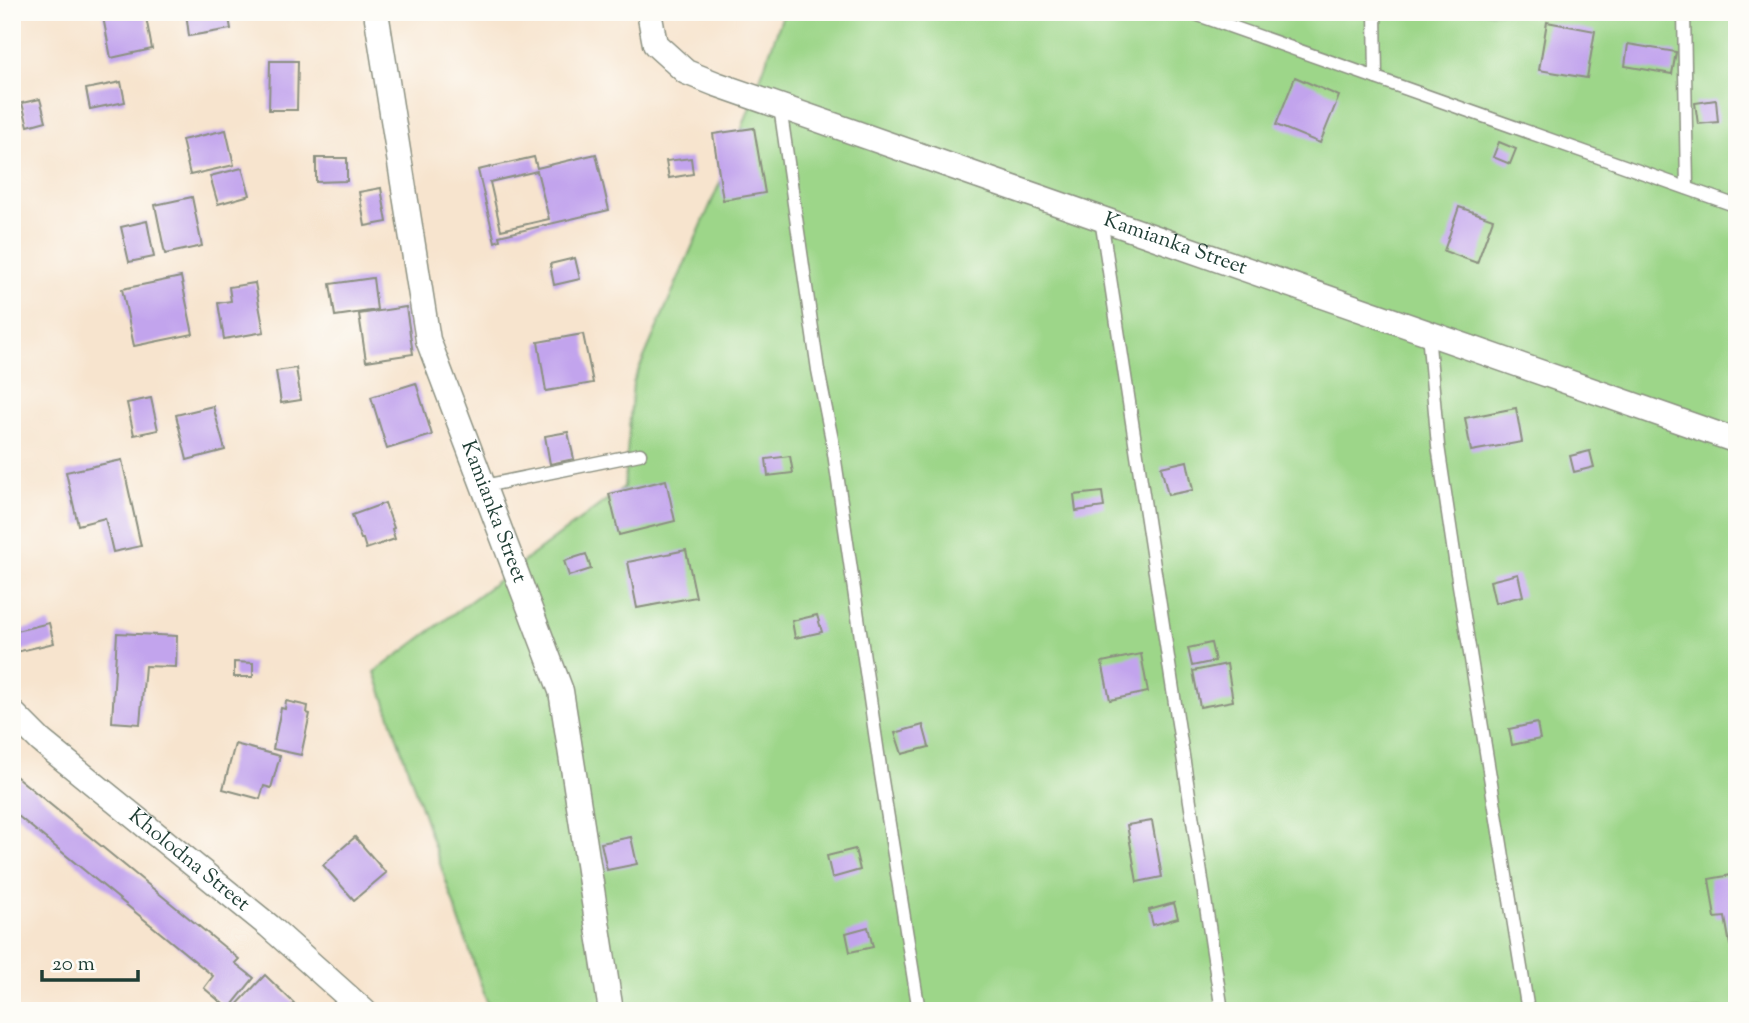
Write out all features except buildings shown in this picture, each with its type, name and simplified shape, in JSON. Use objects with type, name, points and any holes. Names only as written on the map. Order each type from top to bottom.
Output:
[{"type":"street","name":"Kamianka Street","points":[[376,12],[428,340],[561,691],[611,1011]]},
{"type":"street","name":"Kamianka Street","points":[[649,12],[654,44],[686,72],[1737,441]]},
{"type":"street","name":"Kholodna Street","points":[[12,712],[41,741],[269,926],[349,1006]]},
{"type":"lane","points":[[1190,12],[1737,206]]},
{"type":"lane","points":[[1375,12],[1376,78]]},
{"type":"lane","points":[[1684,12],[1687,188]]},
{"type":"lane","points":[[780,107],[818,370],[832,440],[919,1011]]},
{"type":"lane","points":[[1101,219],[1222,1011]]},
{"type":"lane","points":[[1428,333],[1440,458],[1459,587],[1528,1011]]},
{"type":"lane","points":[[484,486],[640,454]]},
{"type":"green space","points":[[784,12],[1737,12],[1737,1011],[490,1011],[375,672],[624,487],[633,383],[735,148]]}]
